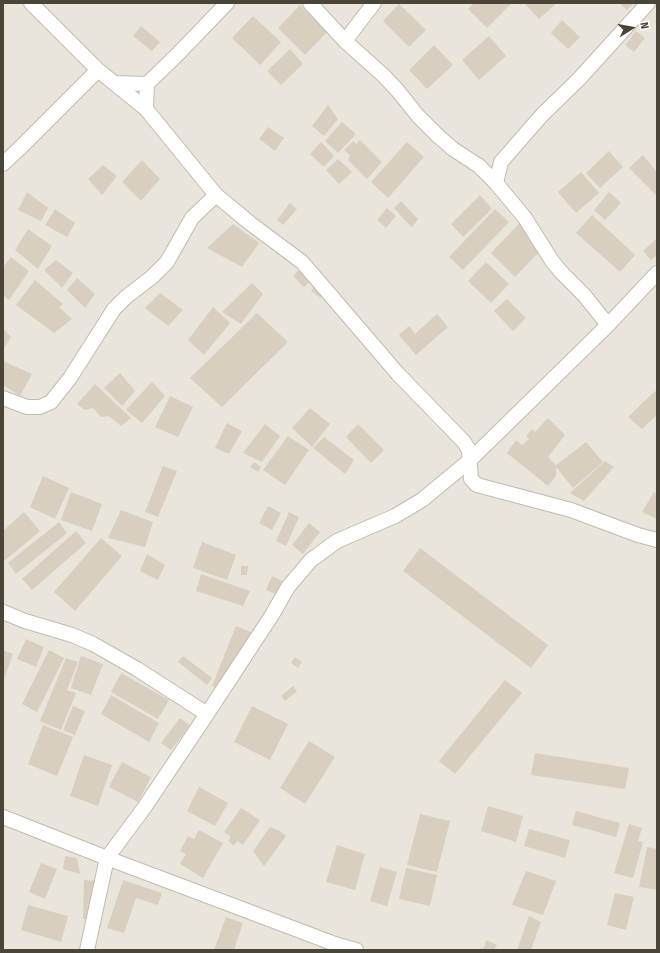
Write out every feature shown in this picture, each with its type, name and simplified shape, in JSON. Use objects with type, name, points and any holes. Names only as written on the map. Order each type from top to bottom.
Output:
[{"type":"street","points":[[31,3],[98,70],[146,109],[216,195],[251,224],[302,262],[398,374],[464,442],[469,450],[471,479],[477,485],[571,510],[638,535],[657,540]]},
{"type":"street","points":[[146,109],[147,84],[227,3]]},
{"type":"street","points":[[310,3],[345,41],[384,76],[418,116],[438,136],[478,166],[496,183],[525,218],[552,261],[584,294],[608,325]]},
{"type":"street","points":[[345,41],[374,3]]},
{"type":"street","points":[[496,183],[501,162],[542,115],[579,79],[648,3]]},
{"type":"street","points":[[3,164],[98,70]]},
{"type":"street","points":[[115,84],[147,84]]},
{"type":"street","points":[[478,166],[501,162]]},
{"type":"street","points":[[3,398],[27,407],[40,407],[51,402],[70,378],[114,309],[126,297],[152,277],[167,262],[192,218],[216,195]]},
{"type":"street","points":[[87,950],[107,858],[144,808],[207,714],[272,615],[288,587],[311,560],[337,541],[395,516],[422,500],[469,461],[608,325],[657,273]]},
{"type":"street","points":[[3,612],[72,635],[93,644],[137,669],[207,714]]},
{"type":"street","points":[[3,817],[335,944],[356,950]]},
{"type":"shaded area","points":[[3,3],[657,3],[657,950],[3,950]]},
{"type":"building","points":[[474,3],[512,3],[487,28],[468,9]]},
{"type":"building","points":[[524,3],[557,3],[539,19]]},
{"type":"building","points":[[619,3],[634,3],[627,10]]},
{"type":"building","points":[[399,4],[426,30],[409,47],[383,21]]},
{"type":"building","points":[[300,5],[327,32],[305,55],[278,28]]},
{"type":"building","points":[[253,16],[281,42],[260,65],[232,38]]},
{"type":"building","points":[[562,20],[580,37],[568,49],[551,33]]},
{"type":"building","points":[[141,26],[160,42],[152,51],[133,36]]},
{"type":"building","points":[[636,31],[645,38],[634,52],[625,45]]},
{"type":"building","points":[[489,36],[506,56],[479,80],[462,60]]},
{"type":"building","points":[[434,45],[453,65],[427,89],[409,70]]},
{"type":"building","points":[[290,49],[303,64],[281,85],[267,71]]},
{"type":"building","points":[[328,105],[338,119],[324,136],[312,126]]},
{"type":"building","points":[[342,122],[356,134],[338,153],[325,141]]},
{"type":"building","points":[[268,127],[284,138],[275,151],[259,139]]},
{"type":"building","points":[[360,140],[382,162],[367,179],[348,160],[350,155],[344,150],[353,141],[356,144]]},
{"type":"building","points":[[321,142],[334,156],[324,167],[310,154]]},
{"type":"building","points":[[407,142],[424,157],[388,198],[371,182]]},
{"type":"building","points":[[609,151],[623,167],[600,188],[586,173]]},
{"type":"building","points":[[643,155],[657,172],[657,196],[629,168]]},
{"type":"building","points":[[338,159],[352,172],[339,184],[326,170]]},
{"type":"building","points":[[142,160],[160,179],[141,201],[122,182]]},
{"type":"building","points":[[103,165],[117,176],[102,195],[88,179]]},
{"type":"building","points":[[581,172],[599,193],[576,213],[558,192]]},
{"type":"building","points":[[27,192],[48,208],[41,221],[18,210]]},
{"type":"building","points":[[609,192],[621,203],[605,220],[594,210]]},
{"type":"building","points":[[480,195],[492,209],[463,237],[451,224]]},
{"type":"building","points":[[401,201],[418,219],[412,228],[394,208]]},
{"type":"building","points":[[290,203],[297,209],[283,225],[277,220]]},
{"type":"building","points":[[387,208],[396,216],[386,228],[377,220]]},
{"type":"building","points":[[55,209],[75,223],[67,237],[45,225]]},
{"type":"building","points":[[495,209],[509,222],[463,270],[449,257]]},
{"type":"building","points":[[592,215],[635,255],[620,272],[576,233]]},
{"type":"building","points":[[520,223],[544,247],[515,277],[491,253]]},
{"type":"building","points":[[233,224],[259,243],[242,267],[207,248]]},
{"type":"building","points":[[28,229],[52,246],[38,269],[15,250]]},
{"type":"building","points":[[656,239],[657,255],[651,260],[643,251]]},
{"type":"building","points":[[11,257],[29,271],[9,300],[3,295],[3,267]]},
{"type":"building","points":[[56,260],[73,273],[62,288],[44,270]]},
{"type":"building","points":[[486,262],[509,284],[491,303],[468,281]]},
{"type":"building","points":[[300,269],[311,280],[304,287],[293,276]]},
{"type":"building","points":[[77,278],[95,294],[85,308],[67,290]]},
{"type":"building","points":[[35,280],[63,304],[59,307],[72,319],[54,333],[16,305]]},
{"type":"building","points":[[252,283],[263,294],[241,324],[222,312]]},
{"type":"building","points":[[315,285],[325,292],[321,298],[311,291]]},
{"type":"building","points":[[160,293],[183,310],[168,326],[145,308]]},
{"type":"building","points":[[507,299],[526,318],[513,331],[494,311]]},
{"type":"building","points":[[213,307],[230,323],[204,355],[188,340]]},
{"type":"building","points":[[257,313],[288,342],[222,407],[190,378]]},
{"type":"building","points":[[437,314],[448,327],[416,355],[399,335],[409,326],[415,334]]},
{"type":"building","points":[[3,328],[11,337],[3,350]]},
{"type":"building","points":[[3,361],[32,374],[20,396],[3,385]]},
{"type":"building","points":[[120,373],[135,391],[122,406],[104,388]]},
{"type":"building","points":[[152,382],[165,396],[142,423],[126,410]]},
{"type":"building","points":[[95,384],[131,418],[121,426],[109,416],[101,417],[93,408],[85,410],[77,404]]},
{"type":"building","points":[[655,391],[657,393],[657,415],[642,429],[628,417]]},
{"type":"building","points":[[170,396],[193,407],[178,437],[155,427]]},
{"type":"building","points":[[310,408],[330,424],[312,447],[292,428]]},
{"type":"building","points":[[548,418],[565,435],[548,457],[555,464],[555,466],[586,442],[603,462],[573,488],[556,467],[556,476],[548,486],[507,453],[516,440],[522,445],[529,439],[526,436],[532,429],[535,432]]},
{"type":"building","points":[[227,423],[242,431],[229,454],[215,448]]},
{"type":"building","points":[[265,424],[280,436],[262,462],[243,453]]},
{"type":"building","points":[[358,424],[384,450],[371,463],[346,437]]},
{"type":"building","points":[[288,436],[309,450],[285,485],[263,470]]},
{"type":"building","points":[[324,437],[354,460],[345,474],[313,448]]},
{"type":"building","points":[[605,461],[614,467],[584,501],[570,493]]},
{"type":"building","points":[[254,462],[261,467],[258,472],[250,467]]},
{"type":"building","points":[[163,466],[177,471],[158,517],[145,512]]},
{"type":"building","points":[[43,476],[69,488],[55,519],[30,507]]},
{"type":"building","points":[[71,492],[102,504],[92,531],[61,520]]},
{"type":"building","points":[[654,492],[657,494],[657,519],[642,512]]},
{"type":"building","points":[[268,506],[281,513],[272,530],[259,523]]},
{"type":"building","points":[[121,510],[153,522],[145,547],[108,538]]},
{"type":"building","points":[[24,512],[40,531],[3,562],[3,531]]},
{"type":"building","points":[[289,512],[299,517],[286,546],[276,541]]},
{"type":"building","points":[[59,522],[67,533],[16,574],[8,563]]},
{"type":"building","points":[[309,523],[320,532],[303,554],[292,545]]},
{"type":"building","points":[[76,531],[86,543],[32,590],[22,579]]},
{"type":"building","points":[[101,538],[122,556],[75,611],[54,592]]},
{"type":"building","points":[[202,542],[236,555],[227,580],[193,568]]},
{"type":"building","points":[[420,548],[548,645],[531,668],[403,571]]},
{"type":"building","points":[[147,554],[165,565],[158,580],[140,571]]},
{"type":"building","points":[[241,566],[248,566],[247,575],[241,575]]},
{"type":"building","points":[[201,574],[250,591],[243,606],[196,591]]},
{"type":"building","points":[[272,576],[282,581],[276,594],[266,590]]},
{"type":"building","points":[[236,626],[253,633],[229,692],[212,686]]},
{"type":"building","points":[[26,639],[44,647],[36,667],[17,659]]},
{"type":"building","points":[[3,650],[13,654],[3,682]]},
{"type":"building","points":[[49,650],[64,658],[37,712],[22,704]]},
{"type":"building","points":[[81,656],[103,664],[91,695],[71,688]]},
{"type":"building","points":[[183,656],[212,678],[207,685],[178,662]]},
{"type":"building","points":[[295,657],[302,662],[298,668],[291,663]]},
{"type":"building","points":[[66,658],[78,662],[67,690],[76,693],[61,730],[40,721]]},
{"type":"building","points":[[121,673],[169,700],[158,719],[111,692]]},
{"type":"building","points":[[505,680],[522,693],[455,774],[439,761]]},
{"type":"building","points":[[293,686],[297,691],[285,701],[281,696]]},
{"type":"building","points":[[111,695],[159,723],[149,742],[101,714]]},
{"type":"building","points":[[73,706],[85,711],[75,735],[63,730]]},
{"type":"building","points":[[252,706],[288,724],[270,760],[234,742]]},
{"type":"building","points":[[180,718],[190,725],[171,750],[161,743]]},
{"type":"building","points":[[43,725],[73,737],[57,776],[28,764]]},
{"type":"building","points":[[309,741],[335,757],[305,804],[280,788]]},
{"type":"building","points":[[535,753],[629,768],[625,789],[531,775]]},
{"type":"building","points":[[84,755],[112,765],[98,806],[70,796]]},
{"type":"building","points":[[122,762],[151,777],[138,802],[109,787]]},
{"type":"building","points":[[199,787],[228,803],[215,826],[187,811]]},
{"type":"building","points":[[488,806],[523,816],[516,842],[481,831]]},
{"type":"building","points":[[241,808],[260,820],[243,845],[237,841],[234,846],[228,841],[231,837],[224,832]]},
{"type":"building","points":[[576,811],[620,823],[616,837],[572,825]]},
{"type":"building","points":[[420,814],[450,821],[437,872],[407,865]]},
{"type":"building","points":[[629,824],[642,828],[638,841],[643,842],[633,878],[614,873]]},
{"type":"building","points":[[270,827],[280,831],[286,836],[264,866],[253,851]]},
{"type":"building","points":[[529,829],[570,840],[565,858],[524,846]]},
{"type":"building","points":[[199,830],[223,843],[203,878],[180,864],[186,854],[180,851],[188,836],[194,839]]},
{"type":"building","points":[[337,845],[365,854],[355,890],[326,882]]},
{"type":"building","points":[[647,847],[657,849],[657,890],[639,887]]},
{"type":"building","points":[[65,856],[77,858],[80,874],[63,869]]},
{"type":"building","points":[[41,863],[57,869],[45,899],[29,892]]},
{"type":"building","points":[[380,867],[397,872],[387,906],[370,901]]},
{"type":"building","points":[[406,868],[437,875],[430,906],[399,899]]},
{"type":"building","points":[[526,871],[556,881],[543,915],[512,905]]},
{"type":"building","points":[[84,880],[96,881],[94,920],[83,919]]},
{"type":"building","points":[[123,880],[162,893],[158,905],[136,898],[124,933],[107,928]]},
{"type":"building","points":[[615,893],[634,897],[626,930],[607,925]]},
{"type":"building","points":[[28,905],[68,916],[61,942],[21,930]]},
{"type":"building","points":[[529,916],[541,922],[531,950],[517,950]]},
{"type":"building","points":[[226,917],[243,923],[234,950],[214,950]]},
{"type":"building","points":[[486,940],[497,945],[494,950],[481,950],[485,946]]}]
